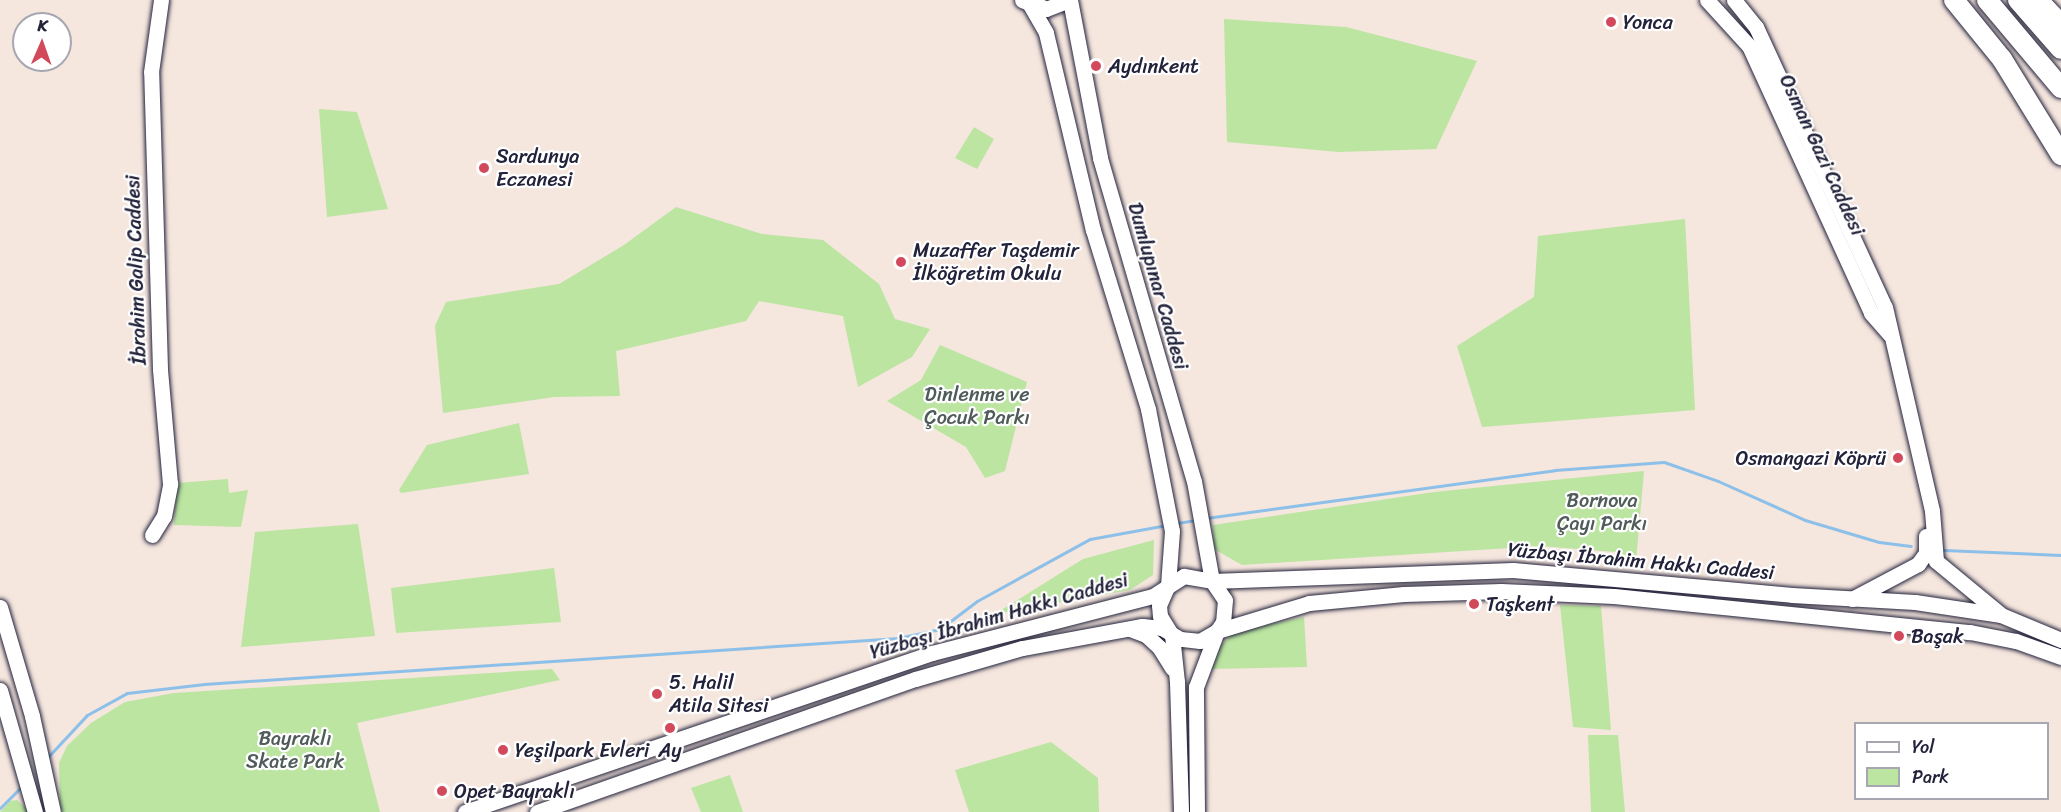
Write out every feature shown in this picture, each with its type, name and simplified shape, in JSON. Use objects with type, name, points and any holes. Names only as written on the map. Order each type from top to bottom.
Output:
[{"type":"highway","points":[[1954,0],[2002,59],[2061,155]]},
{"type":"highway","points":[[1987,0],[2061,88]]},
{"type":"highway","points":[[2018,0],[2061,49]]},
{"type":"highway","points":[[2038,0],[2061,25]]},
{"type":"main road","name":"İbrahim Galip Caddesi","points":[[152,535],[164,516],[170,484],[160,369],[151,80],[161,0]]},
{"type":"main road","points":[[1026,1],[1054,9],[1069,0]]},
{"type":"main road","name":"Dumlupınar Caddesi","points":[[1069,0],[1100,158],[1196,494],[1212,581]]},
{"type":"main road","name":"Osman Gazi Caddesi","points":[[1707,0],[1749,46],[1871,313],[1889,334]]},
{"type":"main road","name":"Osman Gazi Caddesi","points":[[1734,0],[1756,27],[1885,307],[1924,488],[1932,511],[1936,561],[2001,615]]},
{"type":"main road","points":[[1026,1],[1046,33],[1093,230],[1148,409],[1167,496],[1172,531],[1168,585],[1162,594],[1160,616],[1172,634],[1177,682],[1181,812]]},
{"type":"main road","name":"Osman Gazi Caddesi","points":[[1851,600],[1910,570],[1923,558],[1927,543],[1924,488]]},
{"type":"main road","points":[[1130,601],[1153,590],[1161,579],[1172,531]]},
{"type":"main road","name":"Yüzbaşı İbrahim Hakkı Caddesi","points":[[465,812],[932,653],[1153,596],[1168,585],[1194,575],[1212,581],[1513,570],[1851,600],[1915,602],[2001,615],[2061,640]]},
{"type":"main road","points":[[1197,812],[1196,687],[1226,611],[1220,589],[1212,581]]},
{"type":"main road","name":"Yüzbaşı İbrahim Hakkı Caddesi","points":[[537,812],[945,669],[1022,648],[1152,626],[1190,641],[1309,603],[1404,594],[1501,591],[1614,596],[1970,632],[2016,641],[2061,657]]},
{"type":"main road","points":[[0,607],[32,716],[46,771],[53,812]]},
{"type":"main road","points":[[1128,629],[1146,635],[1159,647],[1177,682]]},
{"type":"main road","points":[[0,690],[28,796],[35,812]]},
{"type":"green space","points":[[1224,19],[1346,27],[1477,61],[1436,149],[1338,152],[1227,142]]},
{"type":"green space","points":[[319,109],[357,112],[388,209],[327,217]]},
{"type":"green space","points":[[974,127],[994,139],[977,169],[955,158]]},
{"type":"green space","points":[[676,207],[762,234],[823,240],[879,284],[895,319],[930,329],[912,357],[858,387],[843,316],[759,301],[746,321],[616,351],[620,396],[554,397],[443,413],[435,326],[446,302],[559,284],[624,245]]},
{"type":"green space","points":[[1685,219],[1695,410],[1482,427],[1457,346],[1534,297],[1538,236]]},
{"type":"green space","name":"Dinlenme ve Çocuk Parkı","points":[[940,345],[1027,382],[1005,471],[985,478],[966,447],[887,401],[921,380]]},
{"type":"green space","points":[[519,423],[529,474],[401,493],[399,490],[427,445]]},
{"type":"green space","name":"Bornova Çayı Parkı","points":[[1644,471],[1636,561],[1615,552],[1540,546],[1242,565],[1214,549],[1213,525],[1434,492]]},
{"type":"green space","points":[[228,479],[229,493],[248,490],[241,527],[174,525],[177,483]]},
{"type":"green space","points":[[358,524],[375,636],[241,647],[255,532]]},
{"type":"green space","points":[[1154,540],[1153,575],[1130,590],[995,614],[1083,559]]},
{"type":"green space","points":[[554,568],[561,622],[396,633],[391,588]]},
{"type":"green space","points":[[1560,605],[1601,606],[1611,730],[1573,727]]},
{"type":"green space","points":[[1304,617],[1307,667],[1209,669],[1217,649],[1234,632]]},
{"type":"green space","name":"Bayraklı Skate Park","points":[[552,669],[560,680],[357,723],[380,812],[62,812],[60,806],[59,763],[67,746],[91,723],[125,702],[174,693]]},
{"type":"green space","points":[[1588,735],[1618,735],[1625,812],[1591,812]]},
{"type":"green space","points":[[1051,742],[1098,778],[1099,812],[969,812],[955,770]]},
{"type":"green space","points":[[730,775],[743,812],[701,812],[691,788]]},
{"type":"green space","points":[[17,800],[30,812],[0,812],[10,801]]},
{"type":"waterway","points":[[1206,518],[1555,470],[1664,462],[1718,481],[1805,520],[1879,542],[1911,546]]},
{"type":"waterway","points":[[1177,523],[1197,520]]},
{"type":"waterway","points":[[46,759],[87,715],[127,693],[204,684],[898,638],[940,629],[977,601],[1090,539],[1167,525]]},
{"type":"waterway","points":[[1944,550],[2061,555]]},
{"type":"waterway","points":[[0,808],[22,786]]},
{"type":"place","name":"Yonca","points":[[1611,22]]},
{"type":"place","name":"Aydınkent","points":[[1096,66]]},
{"type":"place","name":"Sardunya Eczanesi","points":[[484,168]]},
{"type":"place","name":"Muzaffer Taşdemir İlköğretim Okulu","points":[[901,262]]},
{"type":"place","name":"Osmangazi Köprü","points":[[1898,458]]},
{"type":"place","name":"Taşkent","points":[[1474,604]]},
{"type":"place","name":"Başak","points":[[1899,636]]},
{"type":"place","name":"5. Halil Atila Sitesi","points":[[657,694]]},
{"type":"place","name":"Ay","points":[[670,728]]},
{"type":"place","name":"Yeşilpark Evleri","points":[[503,750]]},
{"type":"place","name":"Opet Bayraklı","points":[[442,791]]}]
